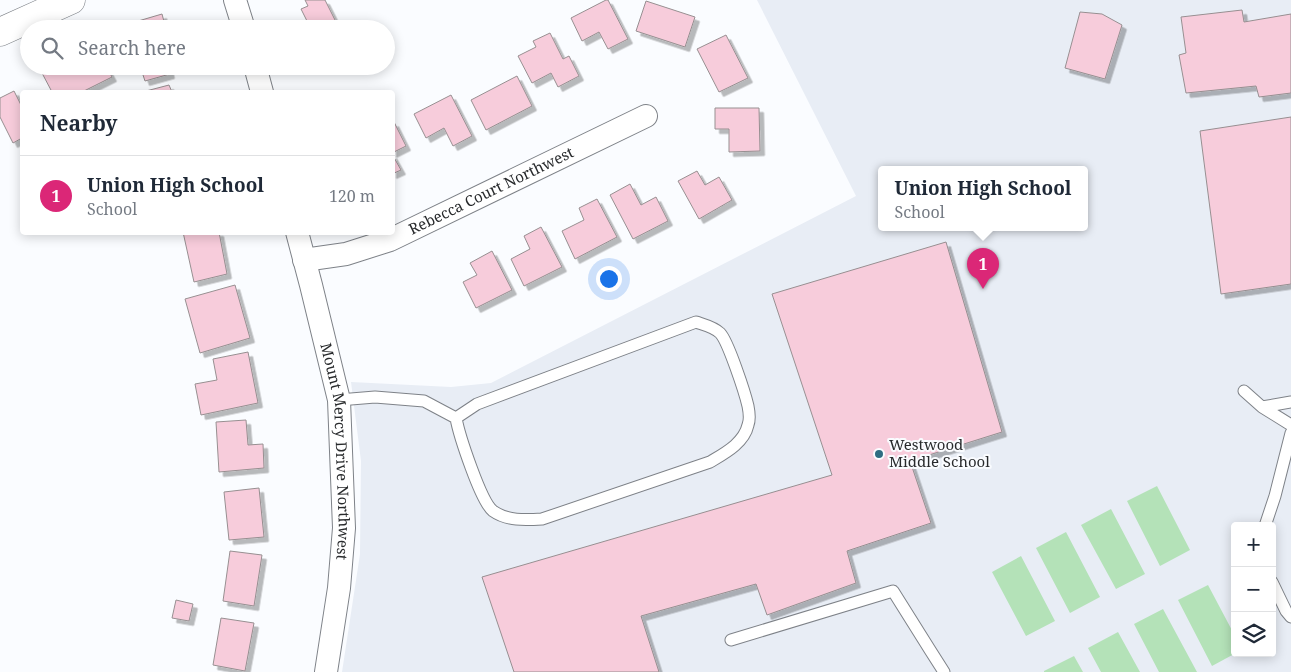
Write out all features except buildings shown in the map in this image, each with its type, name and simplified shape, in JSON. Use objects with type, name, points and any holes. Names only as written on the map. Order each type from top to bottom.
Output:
[{"type":"main road","points":[[27,20],[71,0]]},
{"type":"main road","points":[[0,32],[20,23]]},
{"type":"street","points":[[234,0],[241,20]]},
{"type":"street","points":[[257,75],[261,90]]},
{"type":"street","name":"Rebecca Court Northwest","points":[[304,260],[346,254],[390,240],[646,116]]},
{"type":"street","name":"Mount Mercy Drive Northwest","points":[[298,235],[339,400],[344,528],[339,588],[326,672]]},
{"type":"lane","points":[[339,400],[375,397],[424,401],[456,418],[459,432],[480,490],[492,510],[504,516],[522,520],[542,519],[710,462],[729,450],[742,438],[748,424],[748,407],[729,348],[721,334],[709,326],[696,322],[477,404],[456,418]]},
{"type":"lane","points":[[1244,391],[1262,407],[1291,425]]},
{"type":"lane","points":[[1262,407],[1291,402]]},
{"type":"lane","points":[[1266,522],[1291,433]]},
{"type":"lane","points":[[1276,590],[1291,617]]},
{"type":"lane","points":[[731,640],[893,591],[944,672]]},
{"type":"shaded area","points":[[757,0],[1291,0],[1291,672],[342,672],[360,554],[361,461],[351,382],[451,387],[491,383],[856,196]]},
{"type":"green space","points":[[1157,486],[1190,550],[1160,566],[1127,501]]},
{"type":"green space","points":[[1111,509],[1145,574],[1116,589],[1081,525]]},
{"type":"green space","points":[[1066,532],[1100,597],[1070,613],[1036,548]]},
{"type":"green space","points":[[1021,556],[1055,621],[1026,636],[992,572]]},
{"type":"green space","points":[[1208,585],[1231,628],[1231,656],[1212,666],[1178,600]]},
{"type":"green space","points":[[1163,609],[1197,672],[1159,672],[1134,624]]},
{"type":"green space","points":[[1118,632],[1140,672],[1101,672],[1088,648]]},
{"type":"green space","points":[[1074,656],[1083,672],[1044,672],[1044,671]]},
{"type":"place","name":"Union High School","points":[[983,289]]},
{"type":"place","name":"Westwood Middle School","points":[[879,454]]}]
